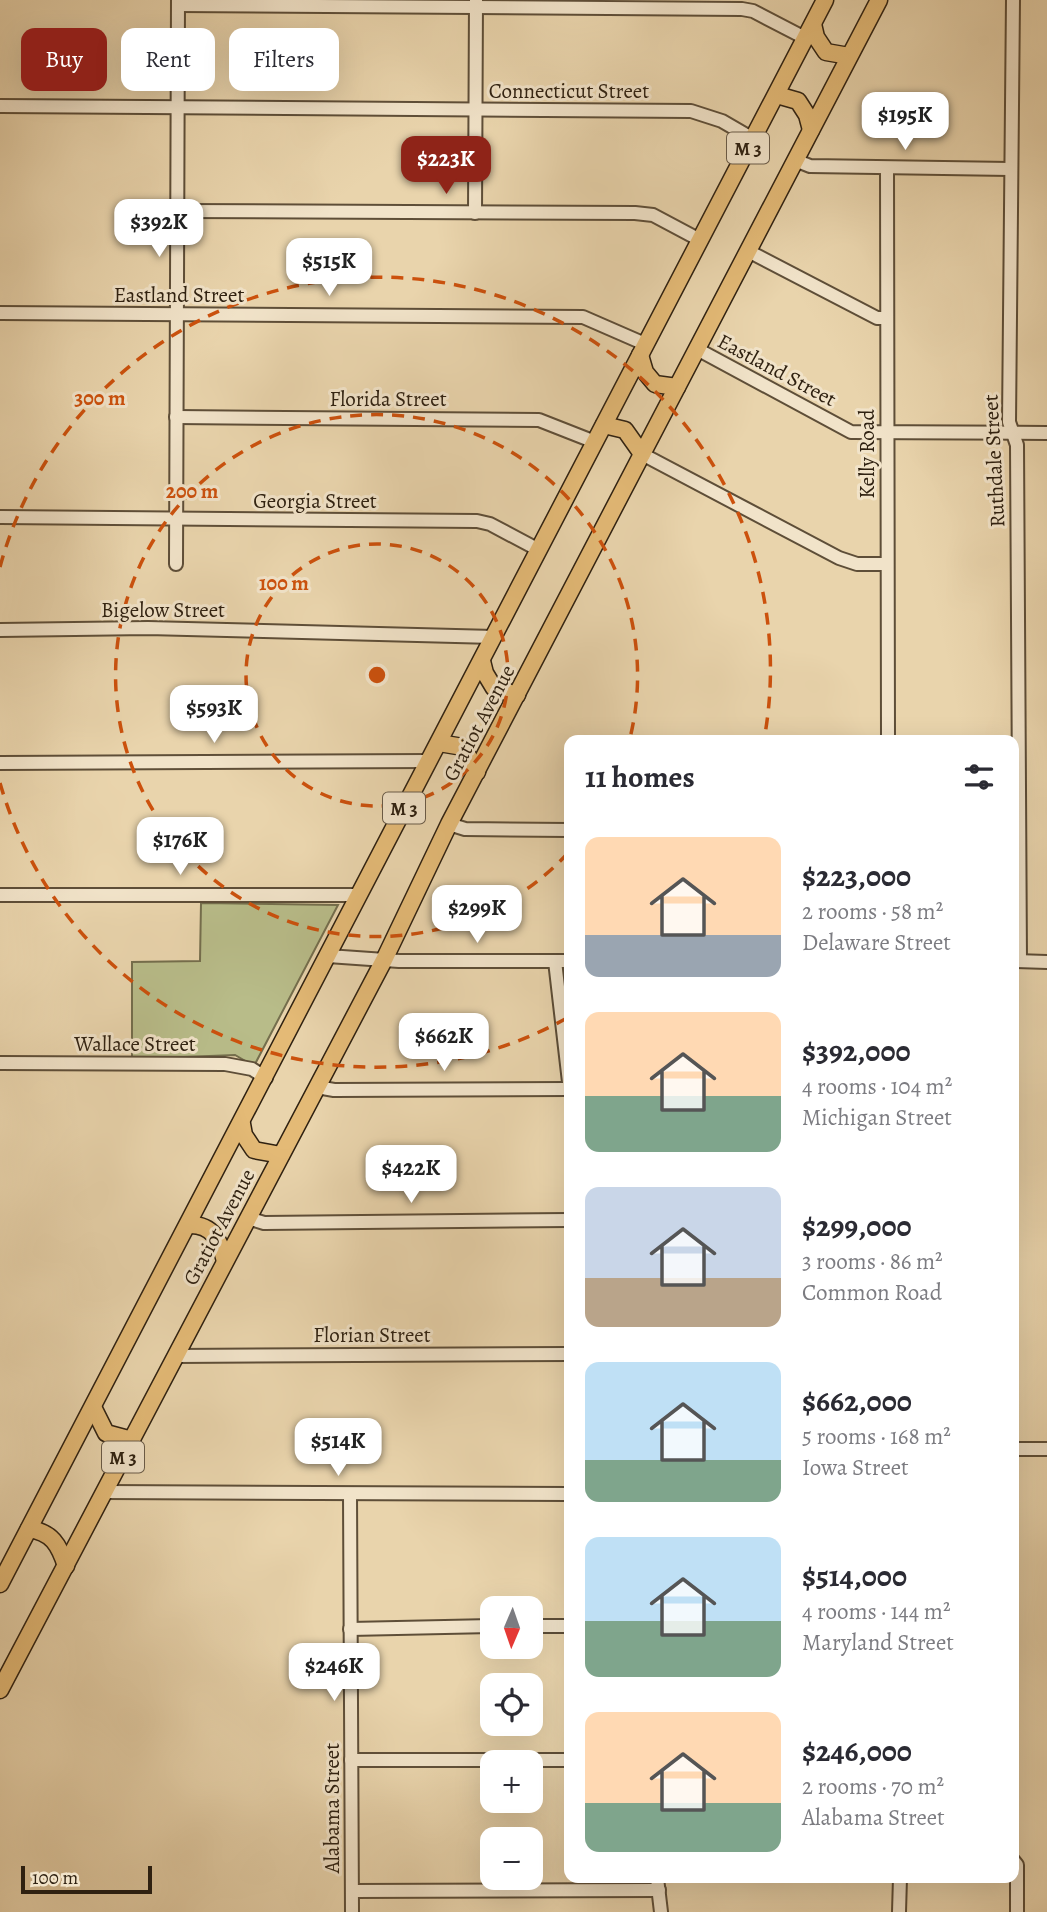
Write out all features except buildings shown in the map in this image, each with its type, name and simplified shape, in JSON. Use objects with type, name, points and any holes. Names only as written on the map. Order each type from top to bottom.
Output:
[{"type":"main road","name":"Gratiot Avenue","points":[[0,1584],[242,1124],[825,0]]},
{"type":"main road","name":"Gratiot Avenue","points":[[0,1690],[384,960],[449,824],[879,0]]},
{"type":"main road","points":[[809,31],[826,52],[849,56]]},
{"type":"main road","points":[[777,95],[798,101],[807,115],[811,130]]},
{"type":"main road","points":[[642,350],[645,372],[655,384],[677,387]]},
{"type":"main road","points":[[604,425],[625,430],[642,454]]},
{"type":"main road","points":[[482,661],[485,673],[494,688],[517,695]]},
{"type":"main road","points":[[439,743],[463,747],[478,772]]},
{"type":"main road","points":[[242,1124],[244,1135],[254,1150],[281,1155]]},
{"type":"main road","points":[[189,1225],[202,1225],[213,1232],[225,1261]]},
{"type":"main road","points":[[93,1407],[106,1433],[132,1440]]},
{"type":"main road","points":[[29,1529],[42,1531],[54,1538],[66,1566]]},
{"type":"street","name":"Ruthdale Street","points":[[1013,0],[1009,422],[1017,445],[1017,735]]},
{"type":"street","points":[[176,564],[178,3],[476,4],[742,9],[809,31]]},
{"type":"street","points":[[475,213],[476,4]]},
{"type":"street","name":"Connecticut Street","points":[[0,106],[691,111],[722,121],[753,139]]},
{"type":"street","points":[[795,160],[810,166],[1010,169]]},
{"type":"street","name":"Kelly Road","points":[[887,168],[888,735]]},
{"type":"street","points":[[176,211],[650,215],[701,240]]},
{"type":"street","points":[[748,251],[877,318],[886,318]]},
{"type":"street","name":"Eastland Street","points":[[0,313],[583,317],[642,350]]},
{"type":"street","name":"Eastland Street","points":[[697,349],[851,432],[1047,433]]},
{"type":"street","name":"Florida Street","points":[[176,417],[538,420],[595,442]]},
{"type":"street","points":[[642,454],[839,558],[857,564],[887,564]]},
{"type":"street","name":"Georgia Street","points":[[0,517],[477,521],[490,524],[538,550]]},
{"type":"street","name":"Bigelow Street","points":[[0,630],[148,628],[494,637]]},
{"type":"street","points":[[0,763],[429,761]]},
{"type":"street","points":[[449,824],[465,829],[564,830]]},
{"type":"street","points":[[0,895],[359,895]]},
{"type":"street","points":[[328,956],[384,960],[564,961]]},
{"type":"street","points":[[555,961],[564,1039]]},
{"type":"street","points":[[1019,961],[1047,962]]},
{"type":"street","name":"Wallace Street","points":[[0,1063],[225,1064],[252,1069],[266,1077]]},
{"type":"street","points":[[317,1087],[334,1090],[564,1089]]},
{"type":"street","points":[[248,1218],[264,1223],[564,1220]]},
{"type":"street","name":"Florian Street","points":[[176,1356],[564,1354]]},
{"type":"street","points":[[1019,1448],[1047,1448]]},
{"type":"street","points":[[105,1492],[564,1494]]},
{"type":"street","name":"Alabama Street","points":[[351,1494],[352,1912]]},
{"type":"street","points":[[350,1629],[480,1626]]},
{"type":"street","points":[[543,1626],[564,1626]]},
{"type":"street","points":[[351,1760],[564,1759]]},
{"type":"street","points":[[899,1912],[900,1883]]},
{"type":"street","points":[[1017,1883],[1017,1912]]},
{"type":"street","points":[[352,1891],[658,1884],[661,1912]]},
{"type":"green space","points":[[201,903],[338,905],[254,1066],[235,1055],[132,1059],[132,962],[200,961]]}]
